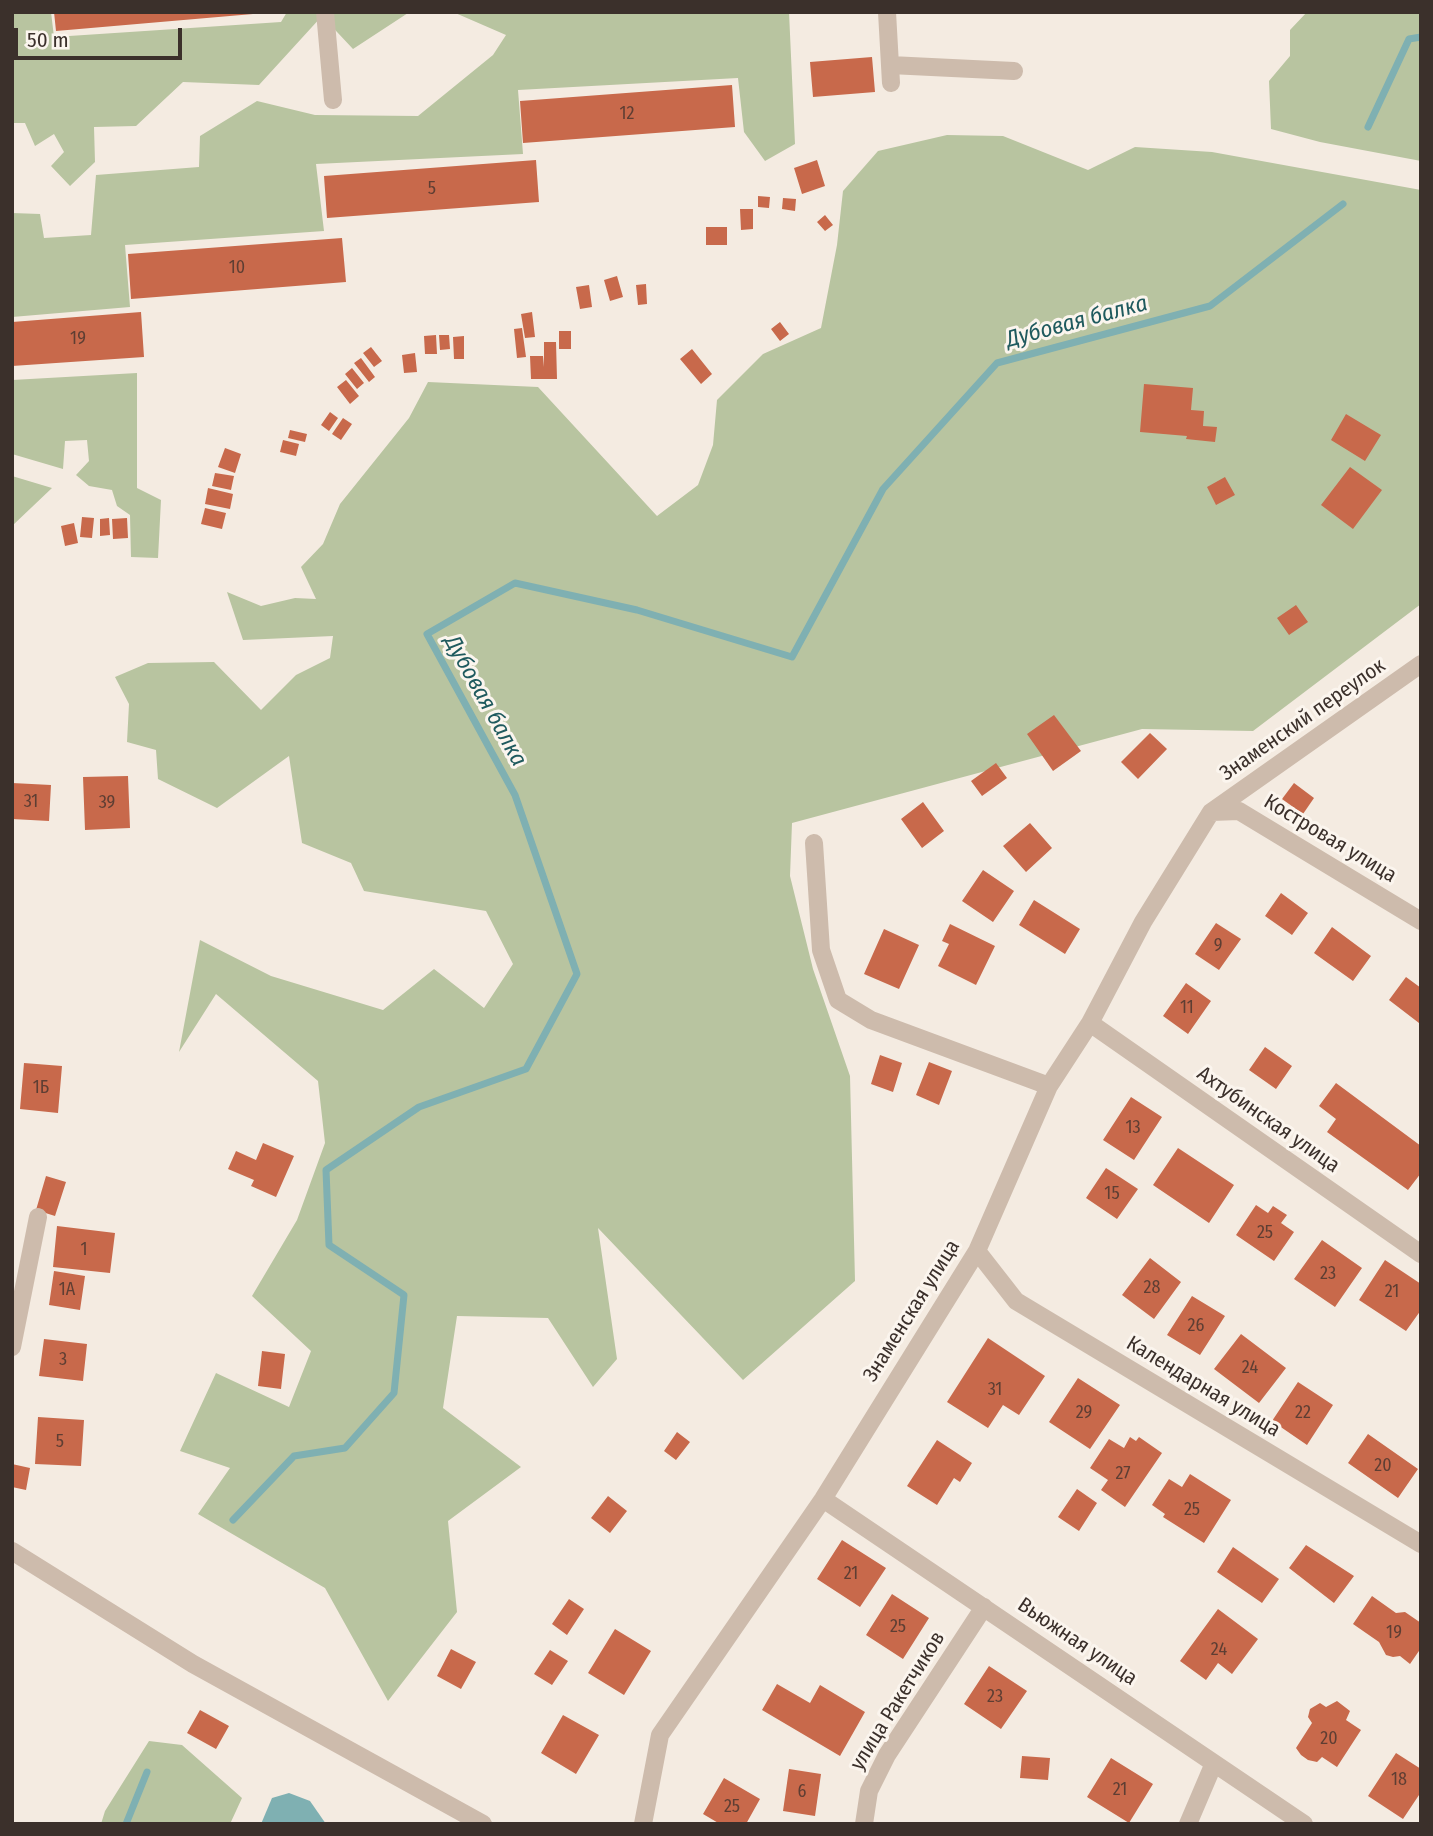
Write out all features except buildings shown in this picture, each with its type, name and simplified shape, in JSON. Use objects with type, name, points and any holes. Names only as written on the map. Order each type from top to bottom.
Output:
[{"type":"street","points":[[325,12],[333,100]]},
{"type":"street","points":[[887,12],[891,74],[1014,71]]},
{"type":"street","name":"Знаменский переулок","points":[[1211,812],[1421,664]]},
{"type":"street","name":"Костровая улица","points":[[1211,812],[1240,811],[1421,922]]},
{"type":"street","name":"Знаменская улица","points":[[643,1824],[660,1735],[823,1499],[977,1251],[1049,1086],[1090,1023],[1143,922],[1211,812]]},
{"type":"street","points":[[814,843],[821,950],[838,1000],[871,1020],[1049,1086]]},
{"type":"street","name":"Ахтубинская улица","points":[[1090,1023],[1421,1254]]},
{"type":"street","points":[[12,1347],[38,1217]]},
{"type":"street","name":"Календарная улица","points":[[977,1251],[1016,1301],[1421,1544]]},
{"type":"street","name":"Вьюжная улица","points":[[823,1499],[1304,1824]]},
{"type":"street","points":[[12,1551],[193,1664],[483,1824]]},
{"type":"street","name":"улица Ракетчиков","points":[[864,1824],[869,1791],[887,1755],[984,1607]]},
{"type":"street","points":[[1188,1824],[1214,1763]]},
{"type":"green space","points":[[12,12],[51,12],[54,37],[281,22],[287,12],[413,12],[353,49],[322,16],[259,85],[183,82],[136,126],[94,127],[95,162],[70,186],[51,166],[64,152],[54,134],[35,146],[25,123],[12,123]]},
{"type":"green space","points":[[453,12],[789,12],[795,144],[765,161],[744,132],[738,78],[518,90],[523,154],[316,164],[324,231],[125,245],[130,307],[12,317],[12,213],[40,214],[44,238],[91,235],[96,175],[199,167],[200,136],[257,101],[315,115],[418,116],[493,55],[506,35]]},
{"type":"green space","points":[[1307,12],[1421,12],[1421,161],[1320,142],[1271,129],[1269,81],[1290,56],[1290,30]]},
{"type":"green space","points":[[947,135],[1003,136],[1088,170],[1135,147],[1212,152],[1421,190],[1421,604],[1253,731],[1142,729],[792,823],[790,876],[813,969],[850,1076],[855,1281],[743,1380],[598,1228],[617,1359],[593,1387],[548,1318],[457,1316],[443,1408],[521,1467],[448,1521],[457,1612],[388,1701],[325,1588],[198,1514],[230,1468],[180,1451],[216,1373],[289,1407],[311,1351],[252,1296],[297,1220],[325,1143],[318,1081],[216,994],[179,1052],[200,940],[271,976],[383,1010],[434,969],[484,1008],[513,964],[486,911],[364,891],[351,863],[302,843],[289,756],[217,808],[158,779],[156,750],[127,742],[129,704],[115,677],[148,663],[214,662],[261,710],[296,675],[330,658],[333,636],[243,640],[227,592],[261,606],[295,598],[316,599],[301,567],[323,544],[340,504],[409,418],[428,382],[538,387],[657,516],[698,485],[713,445],[717,400],[763,354],[821,328],[837,245],[843,191],[878,151]]},
{"type":"green space","points":[[137,373],[137,488],[161,500],[158,558],[131,557],[130,515],[117,506],[112,490],[89,486],[76,475],[89,461],[87,440],[65,441],[63,469],[12,454],[12,380]]},
{"type":"green space","points":[[12,476],[52,488],[12,526]]},
{"type":"green space","points":[[149,1741],[182,1745],[242,1798],[230,1824],[101,1824],[105,1811]]},
{"type":"water","points":[[289,1793],[310,1801],[326,1824],[261,1824],[272,1798]]},
{"type":"waterway","name":"Дубовая балка","points":[[1368,127],[1409,39],[1421,37]]},
{"type":"waterway","name":"Дубовая балка","points":[[233,1520],[294,1456],[345,1448],[394,1393],[404,1295],[329,1245],[326,1170],[419,1107],[526,1069],[577,974],[515,795],[427,634],[515,583],[637,610],[792,657],[883,489],[997,363],[1210,306],[1343,204]]},
{"type":"waterway","name":"Дубовая балка","points":[[126,1824],[147,1772]]}]
